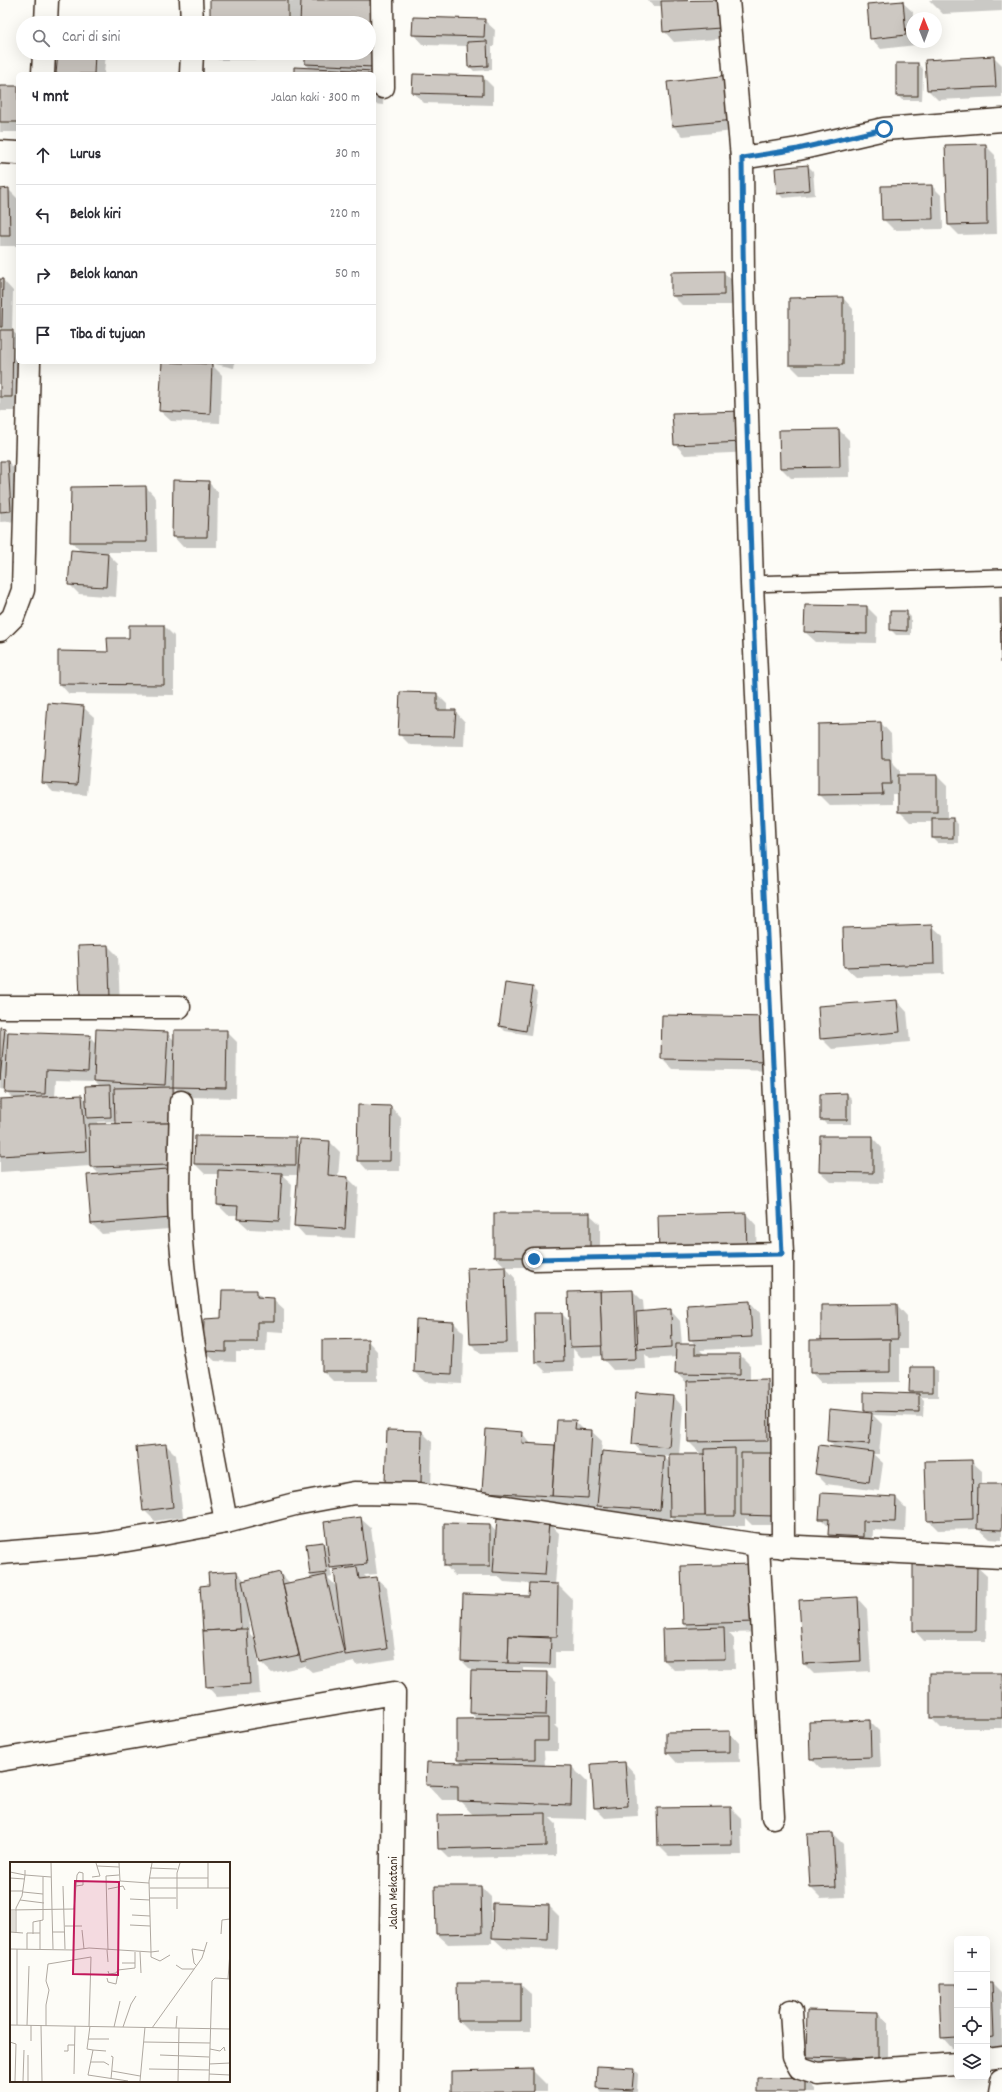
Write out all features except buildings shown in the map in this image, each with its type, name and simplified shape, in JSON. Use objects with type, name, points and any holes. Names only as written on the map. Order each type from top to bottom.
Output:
[{"type":"street","points":[[46,16],[47,0]]},
{"type":"street","points":[[191,0],[192,16]]},
{"type":"street","points":[[382,0],[382,87]]},
{"type":"street","points":[[728,0],[742,158],[743,279],[752,584],[782,1254],[783,1547]]},
{"type":"street","points":[[43,72],[44,60]]},
{"type":"street","points":[[191,72],[192,60]]},
{"type":"street","points":[[742,158],[798,149],[884,129],[1002,120]]},
{"type":"street","points":[[0,152],[16,153]]},
{"type":"street","points":[[0,630],[13,617],[23,590],[29,364]]},
{"type":"street","points":[[0,1007],[179,1007]]},
{"type":"street","points":[[181,1102],[179,1202],[182,1253],[190,1314],[226,1522]]},
{"type":"street","points":[[534,1259],[782,1254]]},
{"type":"street","points":[[0,1554],[98,1545],[226,1522],[294,1504],[354,1493],[419,1494],[758,1545],[1002,1557]]},
{"type":"street","points":[[758,1545],[773,1817]]},
{"type":"street","name":"Jalan Mekatani","points":[[0,1760],[394,1693],[389,2092]]},
{"type":"street","points":[[790,2011],[794,2057],[800,2068],[818,2074],[954,2064]]},
{"type":"street","points":[[990,2059],[1002,2057]]},
{"type":"street","points":[[1000,2092],[1002,2081]]},
{"type":"lane","points":[[752,584],[1002,577]]},
{"type":"route","points":[[534,1259],[782,1254],[752,584],[743,279],[742,158],[798,149],[884,129]]}]
